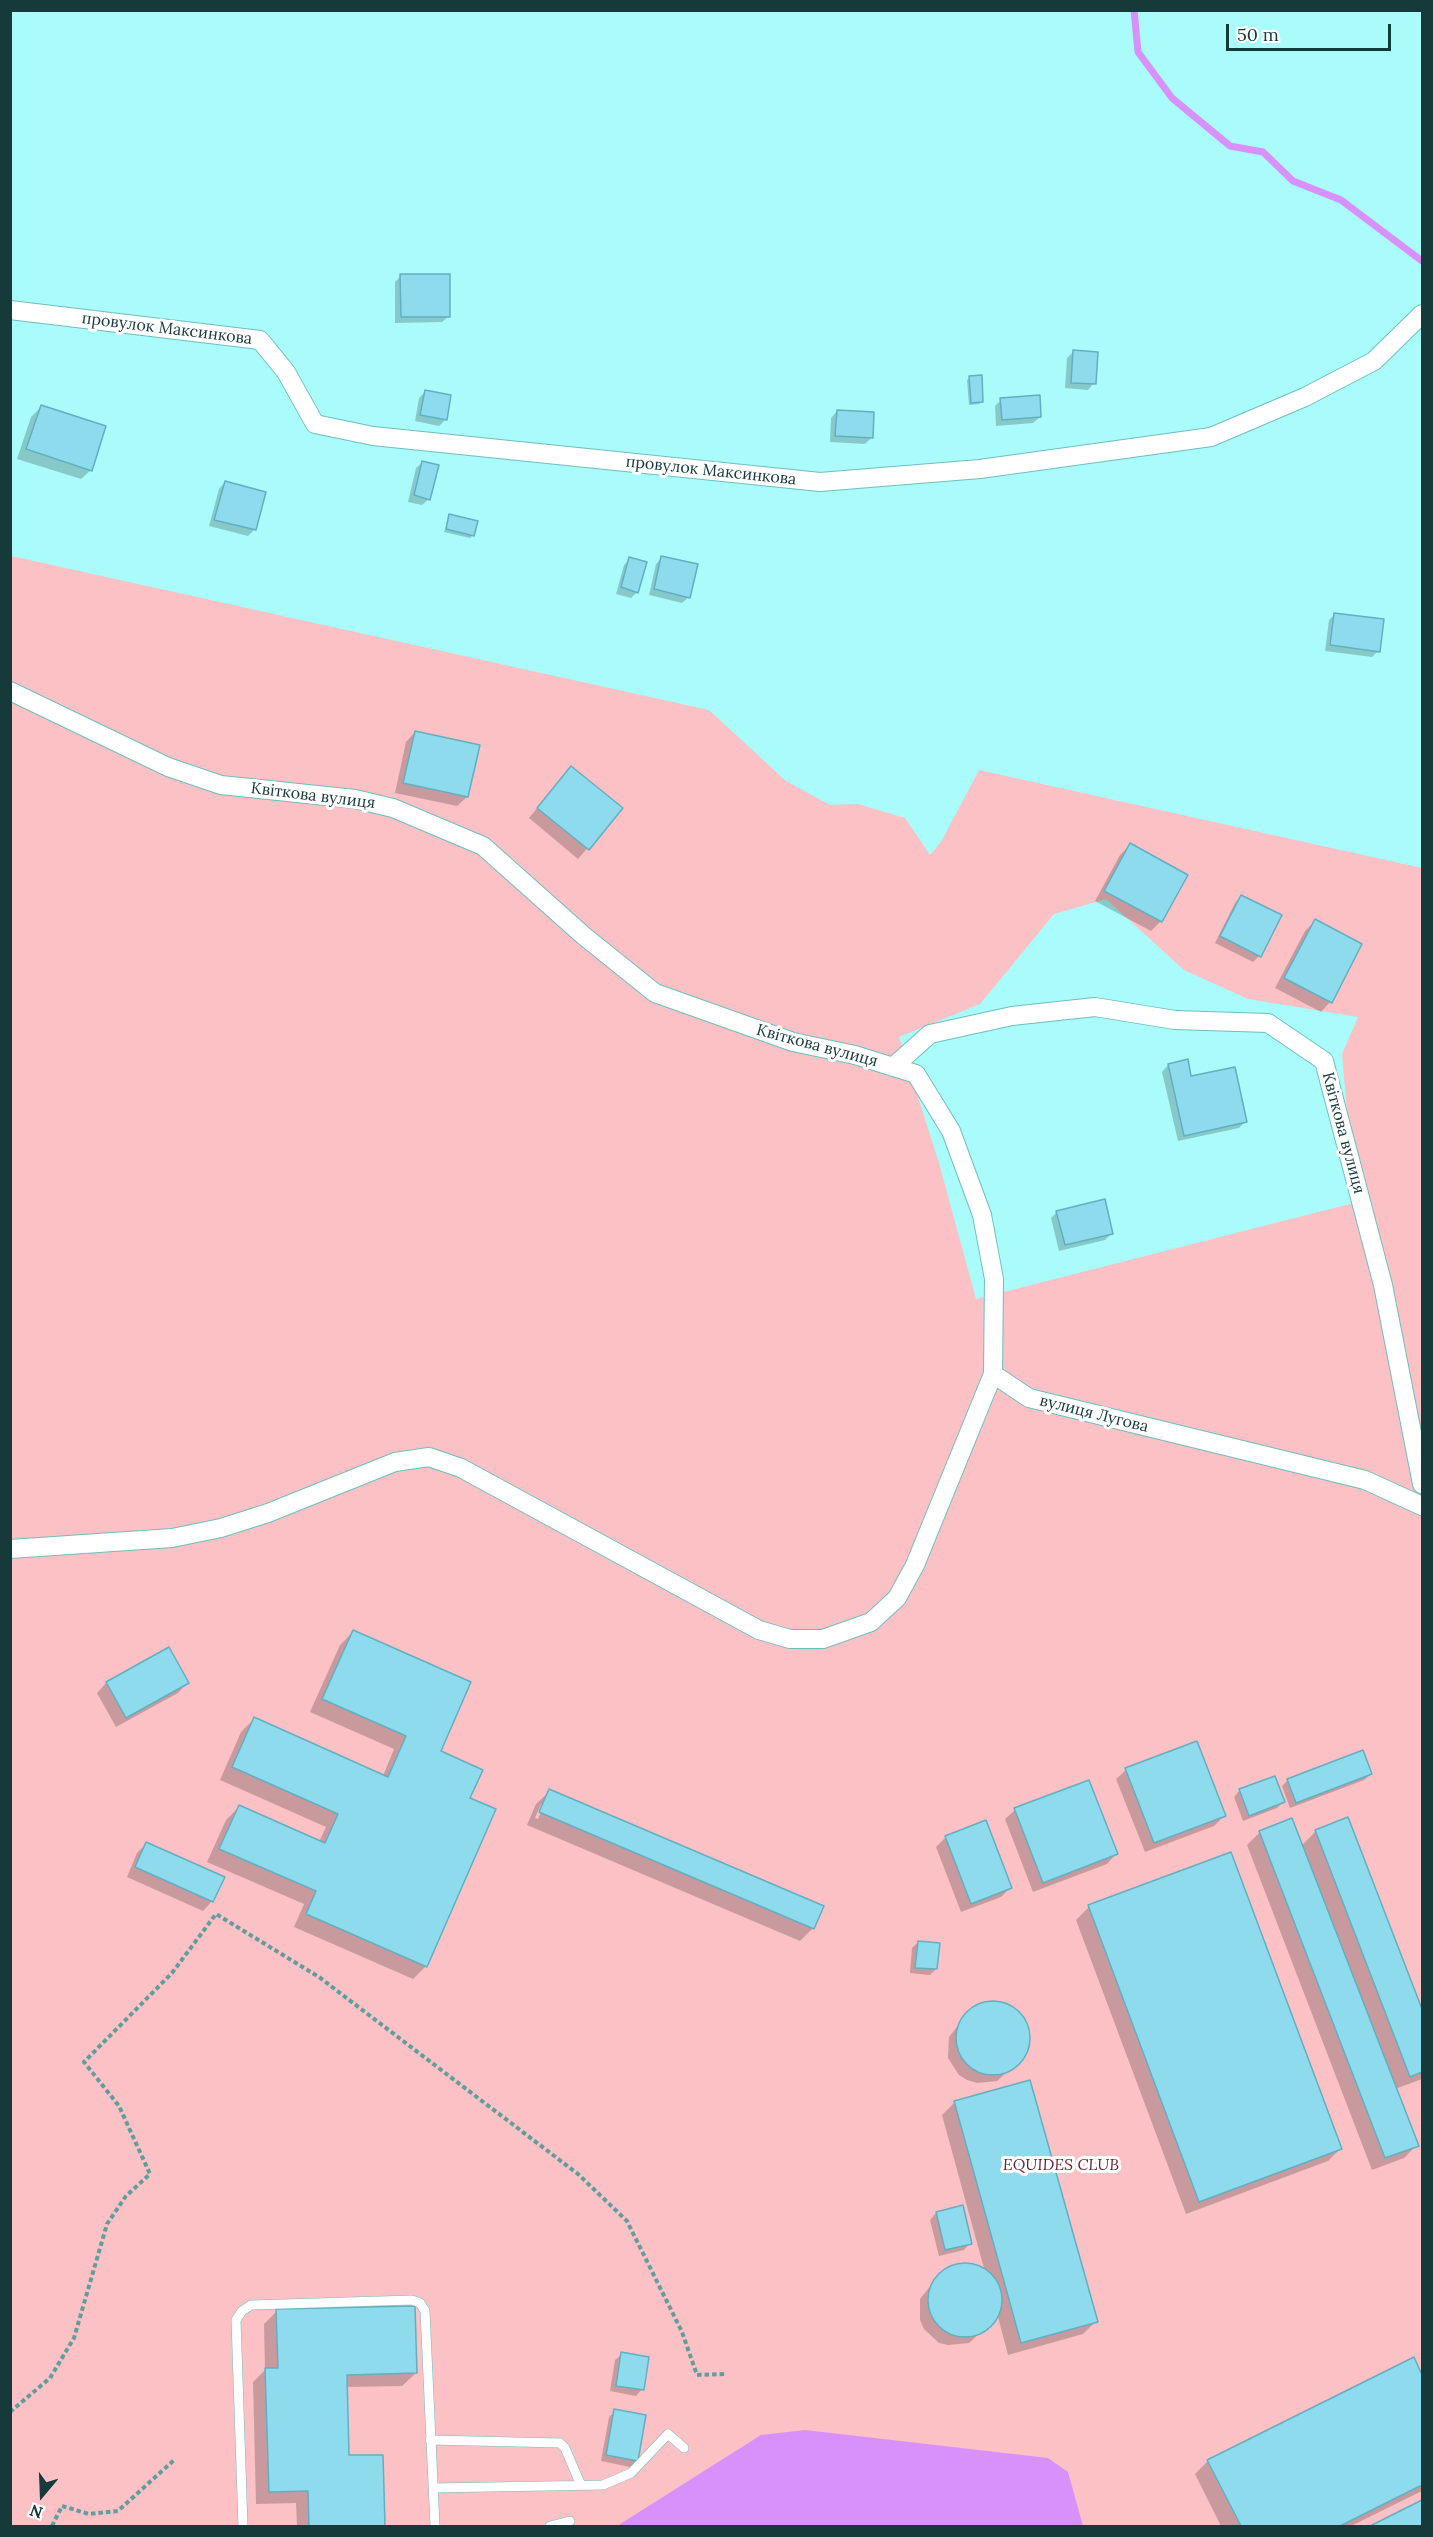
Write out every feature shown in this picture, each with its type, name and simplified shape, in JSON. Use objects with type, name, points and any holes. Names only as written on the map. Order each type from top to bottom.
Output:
[{"type":"street","name":"провулок Максинкова","points":[[10,310],[260,340],[286,372],[315,424],[326,427],[373,436],[820,482],[980,469],[1211,437],[1305,397],[1374,361],[1422,314]]},
{"type":"street","name":"Квіткова вулиця","points":[[10,692],[168,767],[221,785],[355,799],[393,807],[483,846],[584,936],[655,993],[793,1042],[855,1055],[893,1067],[930,1034],[1012,1016],[1095,1007],[1175,1020],[1268,1023],[1324,1061],[1383,1285],[1422,1484]]},
{"type":"street","points":[[10,1549],[172,1538],[221,1528],[338,1486],[395,1462],[429,1456],[461,1468],[759,1630],[790,1639],[823,1639],[871,1622],[897,1598],[915,1565],[993,1374],[994,1279],[982,1215],[945,1122],[916,1074],[893,1067]]},
{"type":"street","name":"вулиця Лугова","points":[[993,1374],[1029,1398],[1365,1480],[1422,1506]]},
{"type":"lane","points":[[243,2526],[236,2320],[242,2311],[251,2305],[412,2300],[420,2303],[425,2311],[435,2526]]},
{"type":"lane","points":[[433,2488],[580,2483],[603,2485],[632,2473],[668,2434],[684,2448]]},
{"type":"lane","points":[[430,2440],[560,2443],[565,2448],[580,2483]]},
{"type":"lane","points":[[550,2526],[570,2521]]},
{"type":"path","points":[[10,2412],[50,2378],[74,2338],[107,2224],[126,2196],[150,2174],[119,2106],[84,2062],[172,1973],[216,1914],[319,1977],[578,2174],[627,2220],[682,2332],[697,2375],[726,2374]]},
{"type":"path","points":[[52,2526],[62,2506],[89,2514],[117,2511],[174,2460]]},
{"type":"green space","name":"EQUIDES CLUB","points":[[11,556],[709,710],[786,781],[830,805],[858,804],[905,818],[930,855],[941,842],[979,770],[1422,868],[1422,2526],[11,2526]],"holes":[[[1106,899],[1184,970],[1248,999],[1358,1017],[1342,1054],[1349,1134],[1366,1200],[976,1299],[939,1163],[899,1037],[980,1004],[1054,914]]]},
{"type":"shaded area","points":[[805,2430],[1048,2458],[1068,2472],[1083,2526],[617,2526],[761,2435]]},
{"type":"building","points":[[400,274],[450,274],[450,317],[401,317]]},
{"type":"building","points":[[1073,350],[1098,352],[1096,384],[1071,383]]},
{"type":"building","points":[[982,375],[983,402],[971,403],[969,376]]},
{"type":"building","points":[[425,390],[451,395],[447,420],[420,415]]},
{"type":"building","points":[[1040,395],[1041,417],[1002,420],[1000,398]]},
{"type":"building","points":[[41,405],[106,426],[92,471],[26,449]]},
{"type":"building","points":[[837,410],[874,412],[873,438],[835,436]]},
{"type":"building","points":[[422,461],[439,465],[430,500],[414,495]]},
{"type":"building","points":[[225,481],[266,492],[256,530],[214,520]]},
{"type":"building","points":[[449,514],[478,521],[474,536],[446,529]]},
{"type":"building","points":[[661,556],[698,564],[690,598],[654,589]]},
{"type":"building","points":[[629,557],[647,562],[638,593],[621,587]]},
{"type":"building","points":[[1334,613],[1384,619],[1380,652],[1330,645]]},
{"type":"building","points":[[415,731],[480,745],[468,797],[403,783]]},
{"type":"building","points":[[571,766],[623,808],[589,850],[537,808]]},
{"type":"building","points":[[1130,843],[1188,875],[1162,922],[1104,891]]},
{"type":"building","points":[[1241,895],[1282,915],[1261,957],[1220,936]]},
{"type":"building","points":[[1315,919],[1362,944],[1332,1003],[1284,978]]},
{"type":"building","points":[[1188,1059],[1191,1076],[1235,1067],[1247,1122],[1184,1136],[1168,1064]]},
{"type":"building","points":[[1105,1199],[1113,1234],[1065,1245],[1056,1211]]},
{"type":"building","points":[[353,1630],[471,1682],[441,1751],[483,1770],[470,1798],[496,1809],[427,1967],[306,1914],[316,1891],[219,1849],[239,1805],[325,1843],[338,1814],[232,1767],[254,1717],[388,1777],[406,1736],[322,1699]]},
{"type":"building","points":[[169,1647],[189,1683],[126,1718],[106,1682]]},
{"type":"building","points":[[1197,1741],[1226,1816],[1154,1843],[1125,1768]]},
{"type":"building","points":[[1363,1750],[1372,1774],[1296,1803],[1287,1779]]},
{"type":"building","points":[[1275,1776],[1285,1802],[1249,1816],[1239,1789]]},
{"type":"building","points":[[1089,1780],[1118,1854],[1043,1883],[1014,1808]]},
{"type":"building","points":[[549,1789],[824,1906],[814,1929],[539,1812]]},
{"type":"building","points":[[1348,1817],[1422,2009],[1422,2072],[1410,2077],[1315,1830]]},
{"type":"building","points":[[1292,1818],[1419,2146],[1385,2158],[1259,1831]]},
{"type":"building","points":[[986,1820],[1012,1888],[971,1904],[945,1836]]},
{"type":"building","points":[[146,1842],[225,1877],[213,1902],[135,1867]]},
{"type":"building","points":[[1231,1852],[1342,2149],[1199,2202],[1088,1905]]},
{"type":"building","points":[[918,1941],[940,1943],[937,1969],[915,1968]]},
{"type":"building","points":[[993,2001],[1014,2007],[1024,2017],[1030,2038],[1024,2059],[1014,2069],[993,2075],[972,2069],[962,2059],[956,2038],[962,2017],[972,2007]]},
{"type":"building","points":[[1030,2080],[1098,2322],[1021,2343],[954,2101]]},
{"type":"building","points":[[963,2205],[972,2244],[945,2250],[936,2212]]},
{"type":"building","points":[[965,2263],[986,2269],[996,2279],[1002,2300],[996,2321],[986,2331],[965,2337],[944,2331],[934,2321],[928,2300],[934,2279],[944,2269]]},
{"type":"building","points":[[415,2306],[417,2373],[347,2375],[349,2455],[383,2455],[385,2526],[309,2526],[308,2491],[269,2492],[265,2368],[278,2368],[276,2309]]},
{"type":"building","points":[[621,2352],[649,2357],[644,2390],[616,2386]]},
{"type":"building","points":[[1414,2357],[1422,2375],[1422,2485],[1340,2526],[1241,2526],[1207,2460]]},
{"type":"building","points":[[614,2409],[646,2415],[638,2461],[606,2455]]},
{"type":"building","points":[[1422,2500],[1422,2526],[1370,2526]]},
{"type":"waterway","points":[[1134,10],[1138,52],[1172,98],[1230,146],[1263,152],[1293,181],[1341,200],[1422,261]]}]
